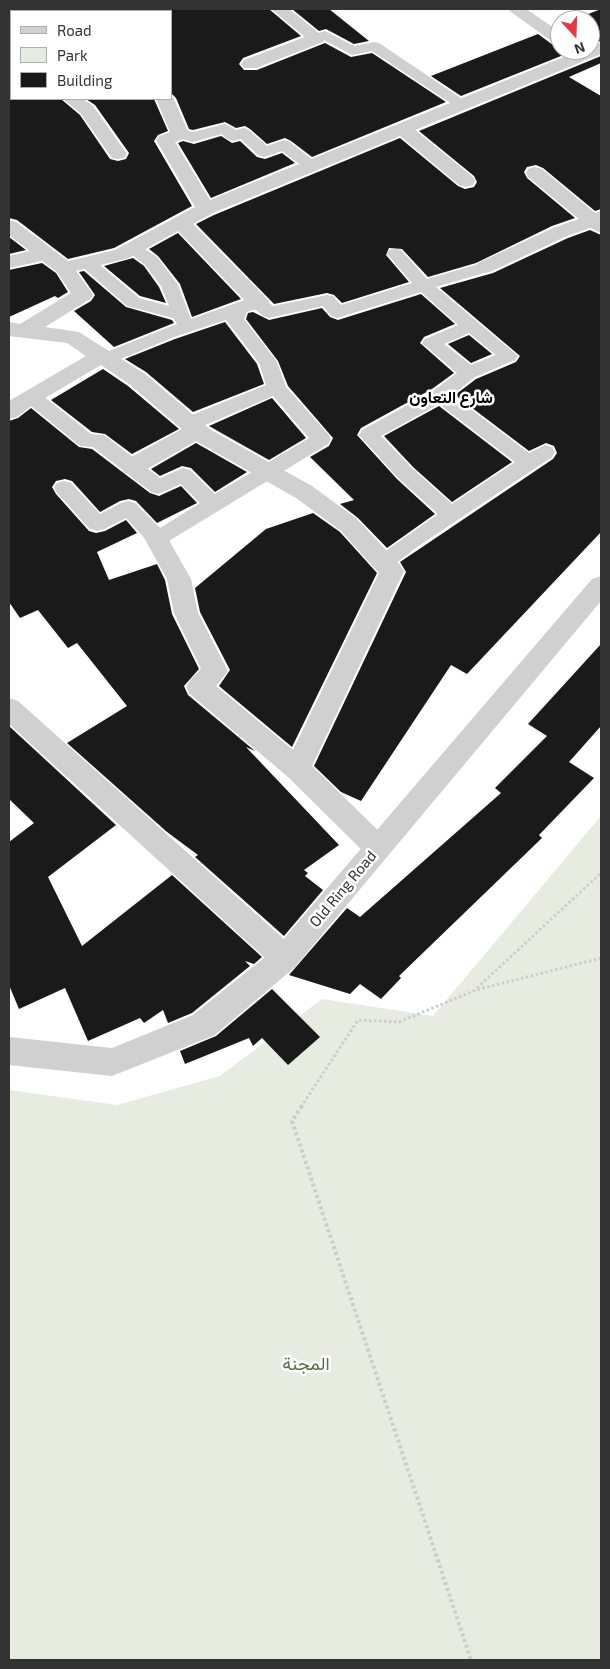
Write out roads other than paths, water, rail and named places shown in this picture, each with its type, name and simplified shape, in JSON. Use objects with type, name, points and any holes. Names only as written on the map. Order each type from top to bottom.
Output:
[{"type":"street","points":[[279,9],[317,38]]},
{"type":"street","points":[[515,9],[550,32]]},
{"type":"street","points":[[250,64],[317,38]]},
{"type":"street","points":[[64,268],[122,254],[206,209],[463,106],[565,60]]},
{"type":"street","points":[[73,100],[87,110],[118,154]]},
{"type":"street","points":[[165,100],[180,134],[164,140],[206,209]]},
{"type":"street","points":[[403,130],[466,181]]},
{"type":"street","points":[[535,173],[598,222]]},
{"type":"street","points":[[485,267],[560,232],[598,222]]},
{"type":"street","points":[[181,223],[252,305]]},
{"type":"street","points":[[9,226],[64,268],[83,295],[16,330]]},
{"type":"street","points":[[9,262],[45,254]]},
{"type":"street","points":[[16,330],[72,337],[137,379],[193,427],[304,492],[349,525],[392,571],[297,768]]},
{"type":"street","points":[[9,412],[31,396],[103,357]]},
{"type":"street","points":[[132,467],[193,427]]},
{"type":"street","points":[[155,536],[179,580],[186,613],[214,671],[199,687],[297,768],[378,848]]},
{"type":"street","name":"Old Ring Road","points":[[9,1051],[16,1054],[112,1062],[204,1025],[285,958],[601,585]]},
{"type":"street","points":[[9,708],[285,958]]},
{"type":"lane","points":[[317,38],[325,34],[352,51],[374,46],[463,106]]},
{"type":"lane","points":[[180,134],[193,137],[225,129],[233,136],[244,133],[264,152],[284,145],[312,166]]},
{"type":"lane","points":[[133,249],[151,262],[169,285],[183,320]]},
{"type":"lane","points":[[395,254],[424,286],[509,356],[468,373],[440,395],[369,435],[405,473],[451,514]]},
{"type":"lane","points":[[87,263],[132,302],[183,320]]},
{"type":"lane","points":[[103,357],[183,320],[252,305],[269,312],[327,300],[337,312],[485,267]]},
{"type":"lane","points":[[64,488],[97,524],[128,508],[155,536],[214,505],[321,439],[277,389],[268,362],[235,319],[252,305]]},
{"type":"lane","points":[[468,373],[431,343],[471,326]]},
{"type":"lane","points":[[193,427],[277,389]]},
{"type":"lane","points":[[440,395],[529,463]]},
{"type":"lane","points":[[31,396],[87,441],[97,440],[158,487],[183,475],[214,505]]},
{"type":"lane","points":[[384,562],[451,514],[545,452]]},
{"type":"district","name":"شارع التعاون","points":[[451,398]]},
{"type":"park label","name":"المجنة","points":[[306,1364]]}]
